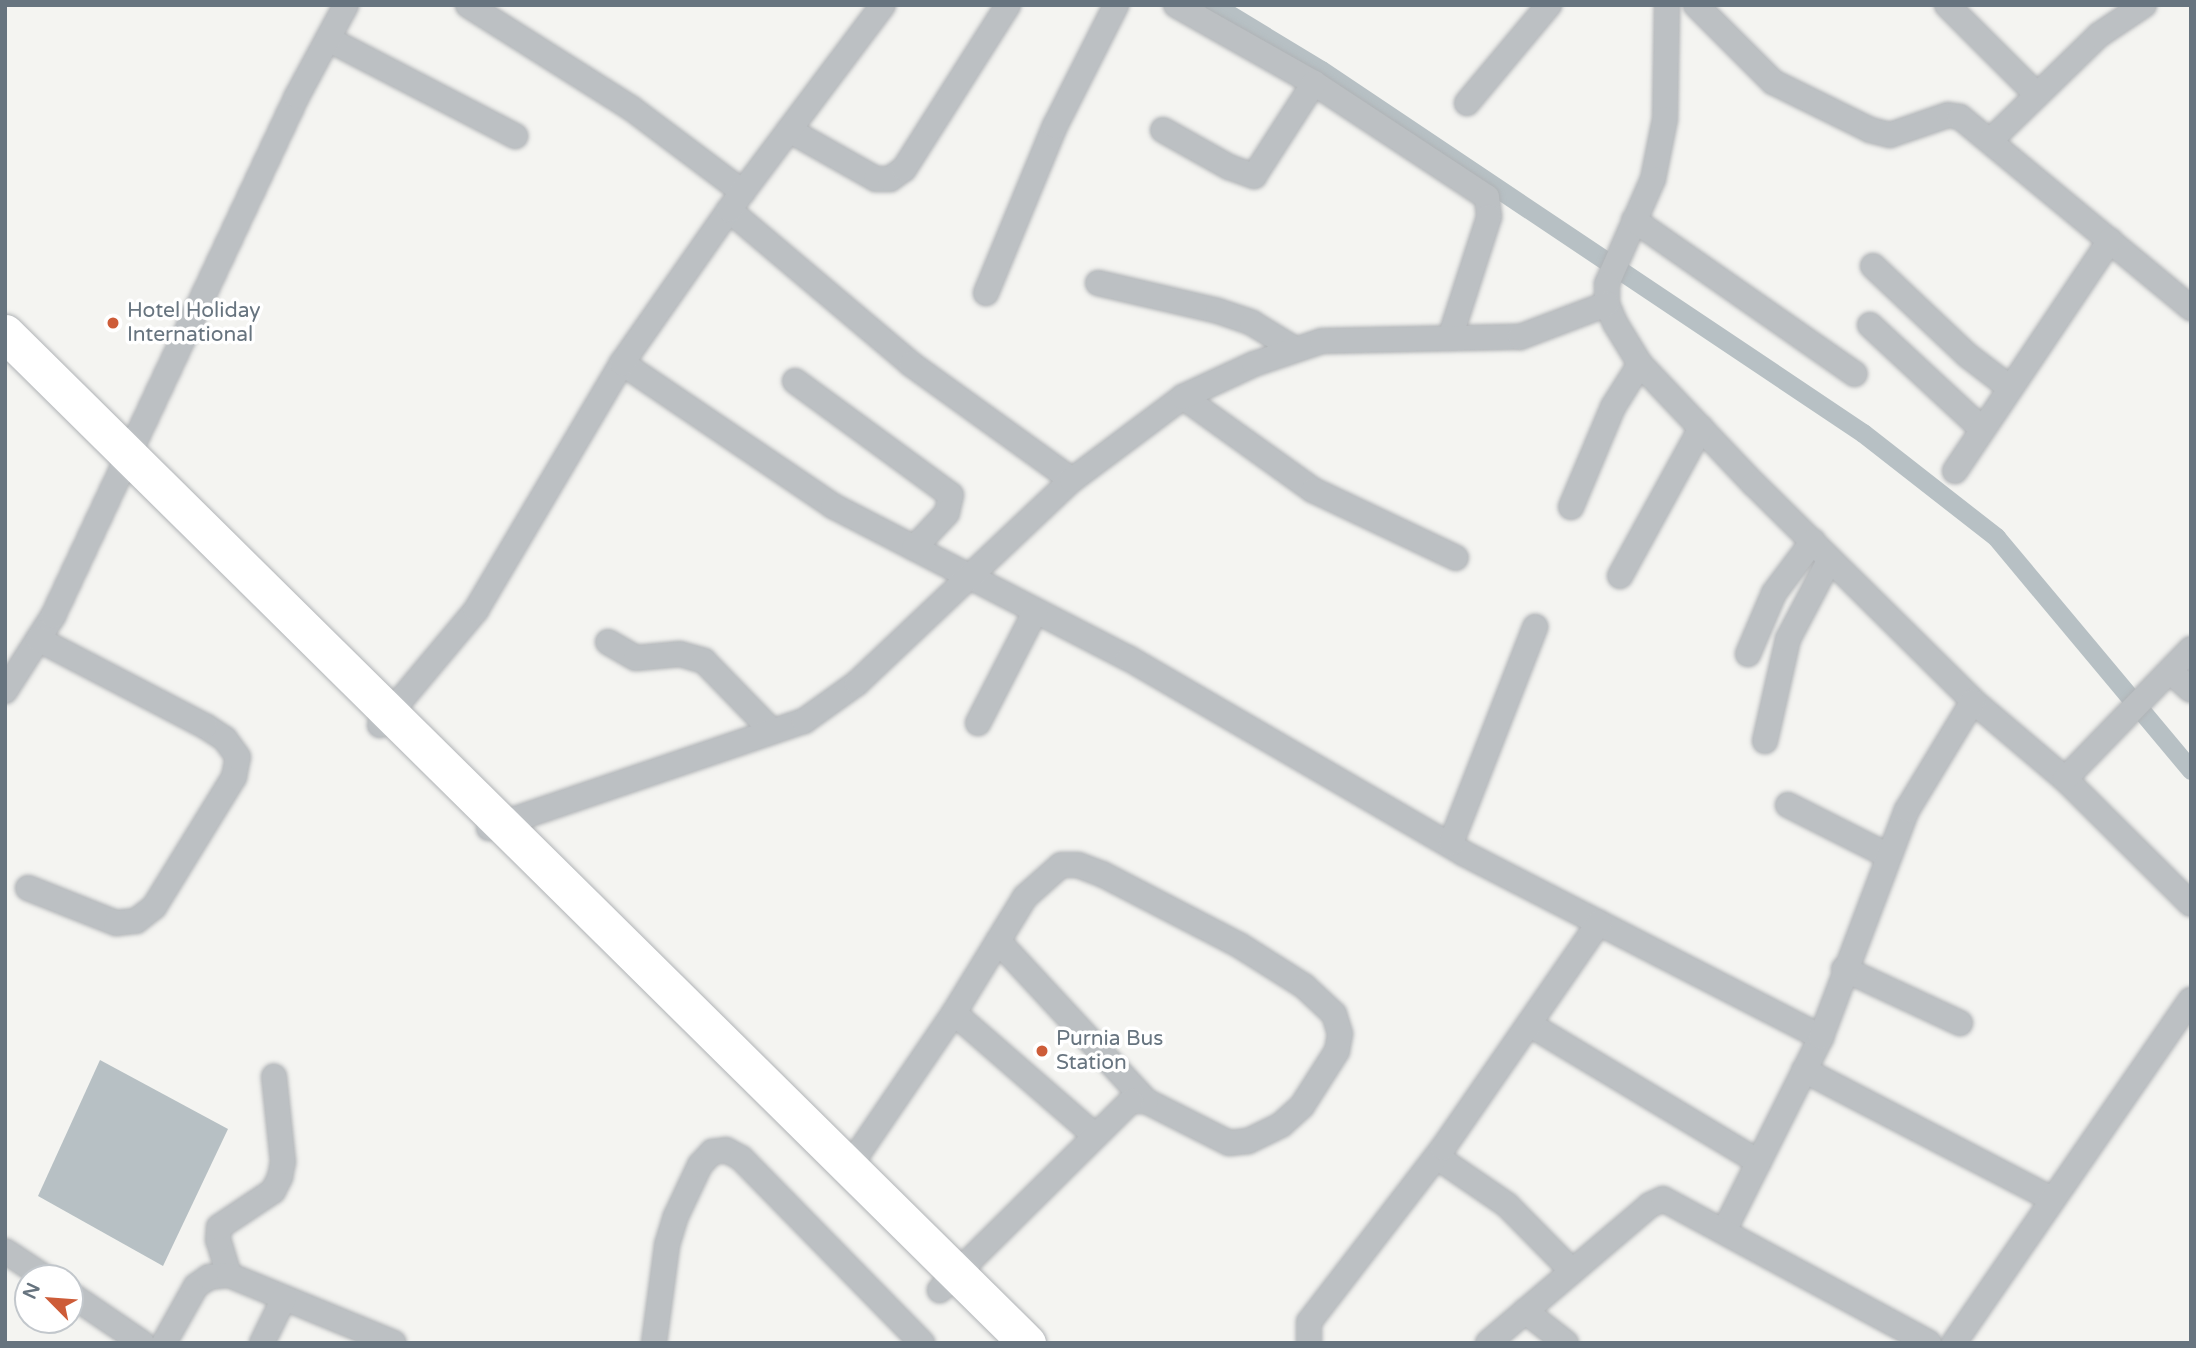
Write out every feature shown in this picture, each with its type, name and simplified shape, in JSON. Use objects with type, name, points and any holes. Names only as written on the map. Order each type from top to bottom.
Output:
[{"type":"highway","points":[[5,333],[125,467]]},
{"type":"highway","points":[[5,359],[125,467],[386,719],[948,1282],[1027,1343]]},
{"type":"highway","points":[[493,826],[849,1167],[948,1282],[992,1343]]},
{"type":"street","points":[[5,691],[38,639],[125,467],[297,96],[346,5]]},
{"type":"street","points":[[468,5],[631,108],[911,363],[1072,480]]},
{"type":"street","points":[[386,719],[476,610],[622,363],[736,201],[883,5]]},
{"type":"street","points":[[789,130],[876,179],[890,179],[905,169],[1008,5]]},
{"type":"street","points":[[986,293],[1055,127],[1116,5]]},
{"type":"street","points":[[1177,5],[1314,83],[1487,197],[1489,217],[1450,338]]},
{"type":"street","points":[[1466,103],[1549,5]]},
{"type":"street","points":[[1667,5],[1665,118],[1653,178],[1621,249],[1607,294],[1640,364],[1973,701],[2065,779],[2191,904]]},
{"type":"street","points":[[1696,5],[1773,82],[1870,130],[1890,135],[1906,133],[1948,115],[1960,117],[2191,308]]},
{"type":"street","points":[[1947,5],[2036,94]]},
{"type":"street","points":[[1991,140],[2099,35],[2144,5]]},
{"type":"street","points":[[328,38],[515,136]]},
{"type":"street","points":[[1163,130],[1228,167],[1254,176],[1314,83]]},
{"type":"street","points":[[1634,220],[1855,374]]},
{"type":"street","points":[[1955,471],[2110,240]]},
{"type":"street","points":[[1873,266],[1967,355],[2009,387]]},
{"type":"street","points":[[1098,283],[1218,311],[1252,323],[1293,348]]},
{"type":"street","points":[[493,826],[804,721],[830,705],[1072,480],[1183,397],[1293,348],[1322,341],[1520,337],[1607,294]]},
{"type":"street","points":[[1870,325],[1982,429]]},
{"type":"street","points":[[622,363],[833,506],[1128,658],[1451,843],[1463,853],[1821,1037]]},
{"type":"street","points":[[1570,506],[1613,407],[1640,364]]},
{"type":"street","points":[[795,381],[951,495],[947,513],[914,548]]},
{"type":"street","points":[[1183,397],[1314,490],[1457,558]]},
{"type":"street","points":[[1620,576],[1701,428]]},
{"type":"street","points":[[1748,654],[1774,593],[1813,541]]},
{"type":"street","points":[[1765,741],[1788,639],[1830,559]]},
{"type":"street","points":[[978,723],[1035,612]]},
{"type":"street","points":[[1451,843],[1535,627]]},
{"type":"street","points":[[28,888],[116,923],[136,921],[154,907],[234,777],[238,757],[225,739],[205,726],[38,639]]},
{"type":"street","points":[[608,642],[636,658],[681,654],[704,661],[772,731]]},
{"type":"street","points":[[2065,779],[2191,649]]},
{"type":"street","points":[[2170,671],[2191,690]]},
{"type":"street","points":[[1725,1229],[1821,1037],[1844,969],[1889,856],[1929,768],[1973,701]]},
{"type":"street","points":[[1788,805],[1889,856]]},
{"type":"street","points":[[849,1167],[954,1013],[998,941],[1025,897],[1044,876],[1061,865],[1078,865],[1239,945],[1304,986],[1334,1014],[1340,1034],[1337,1051],[1318,1086],[1281,1125],[1248,1142],[1220,1139],[1146,1101],[998,941]]},
{"type":"street","points":[[1304,1340],[1327,1295],[1437,1157],[1599,923]]},
{"type":"street","points":[[1844,969],[1960,1023]]},
{"type":"street","points":[[1954,1343],[2050,1199],[2191,1000]]},
{"type":"street","points":[[954,1013],[1093,1134]]},
{"type":"street","points":[[1529,1024],[1759,1162]]},
{"type":"street","points":[[1804,1070],[2050,1199]]},
{"type":"street","points":[[229,1275],[218,1240],[219,1227],[272,1191],[280,1177],[282,1162],[274,1076]]},
{"type":"street","points":[[948,1282],[1093,1134],[1130,1101],[1146,1101]]},
{"type":"street","points":[[654,1343],[667,1245],[676,1216],[700,1165],[712,1152],[726,1150],[741,1158],[922,1343]]},
{"type":"street","points":[[1437,1157],[1507,1205],[1572,1271]]},
{"type":"street","points":[[1488,1343],[1650,1205],[1663,1199],[1725,1229],[1929,1343]]},
{"type":"street","points":[[164,1343],[196,1286],[209,1277],[229,1275],[394,1343]]},
{"type":"street","points":[[262,1343],[284,1298]]},
{"type":"street","points":[[84,1304],[142,1343]]},
{"type":"street","points":[[1525,1311],[1566,1343]]},
{"type":"shaded area","points":[[100,1060],[228,1129],[163,1266],[38,1196]]},
{"type":"waterway","points":[[1214,5],[1321,70],[1863,433],[1996,537],[2191,770]]},
{"type":"place","name":"Hotel Holiday International","points":[[113,323]]},
{"type":"place","name":"Purnia Bus Station","points":[[1042,1051]]}]
